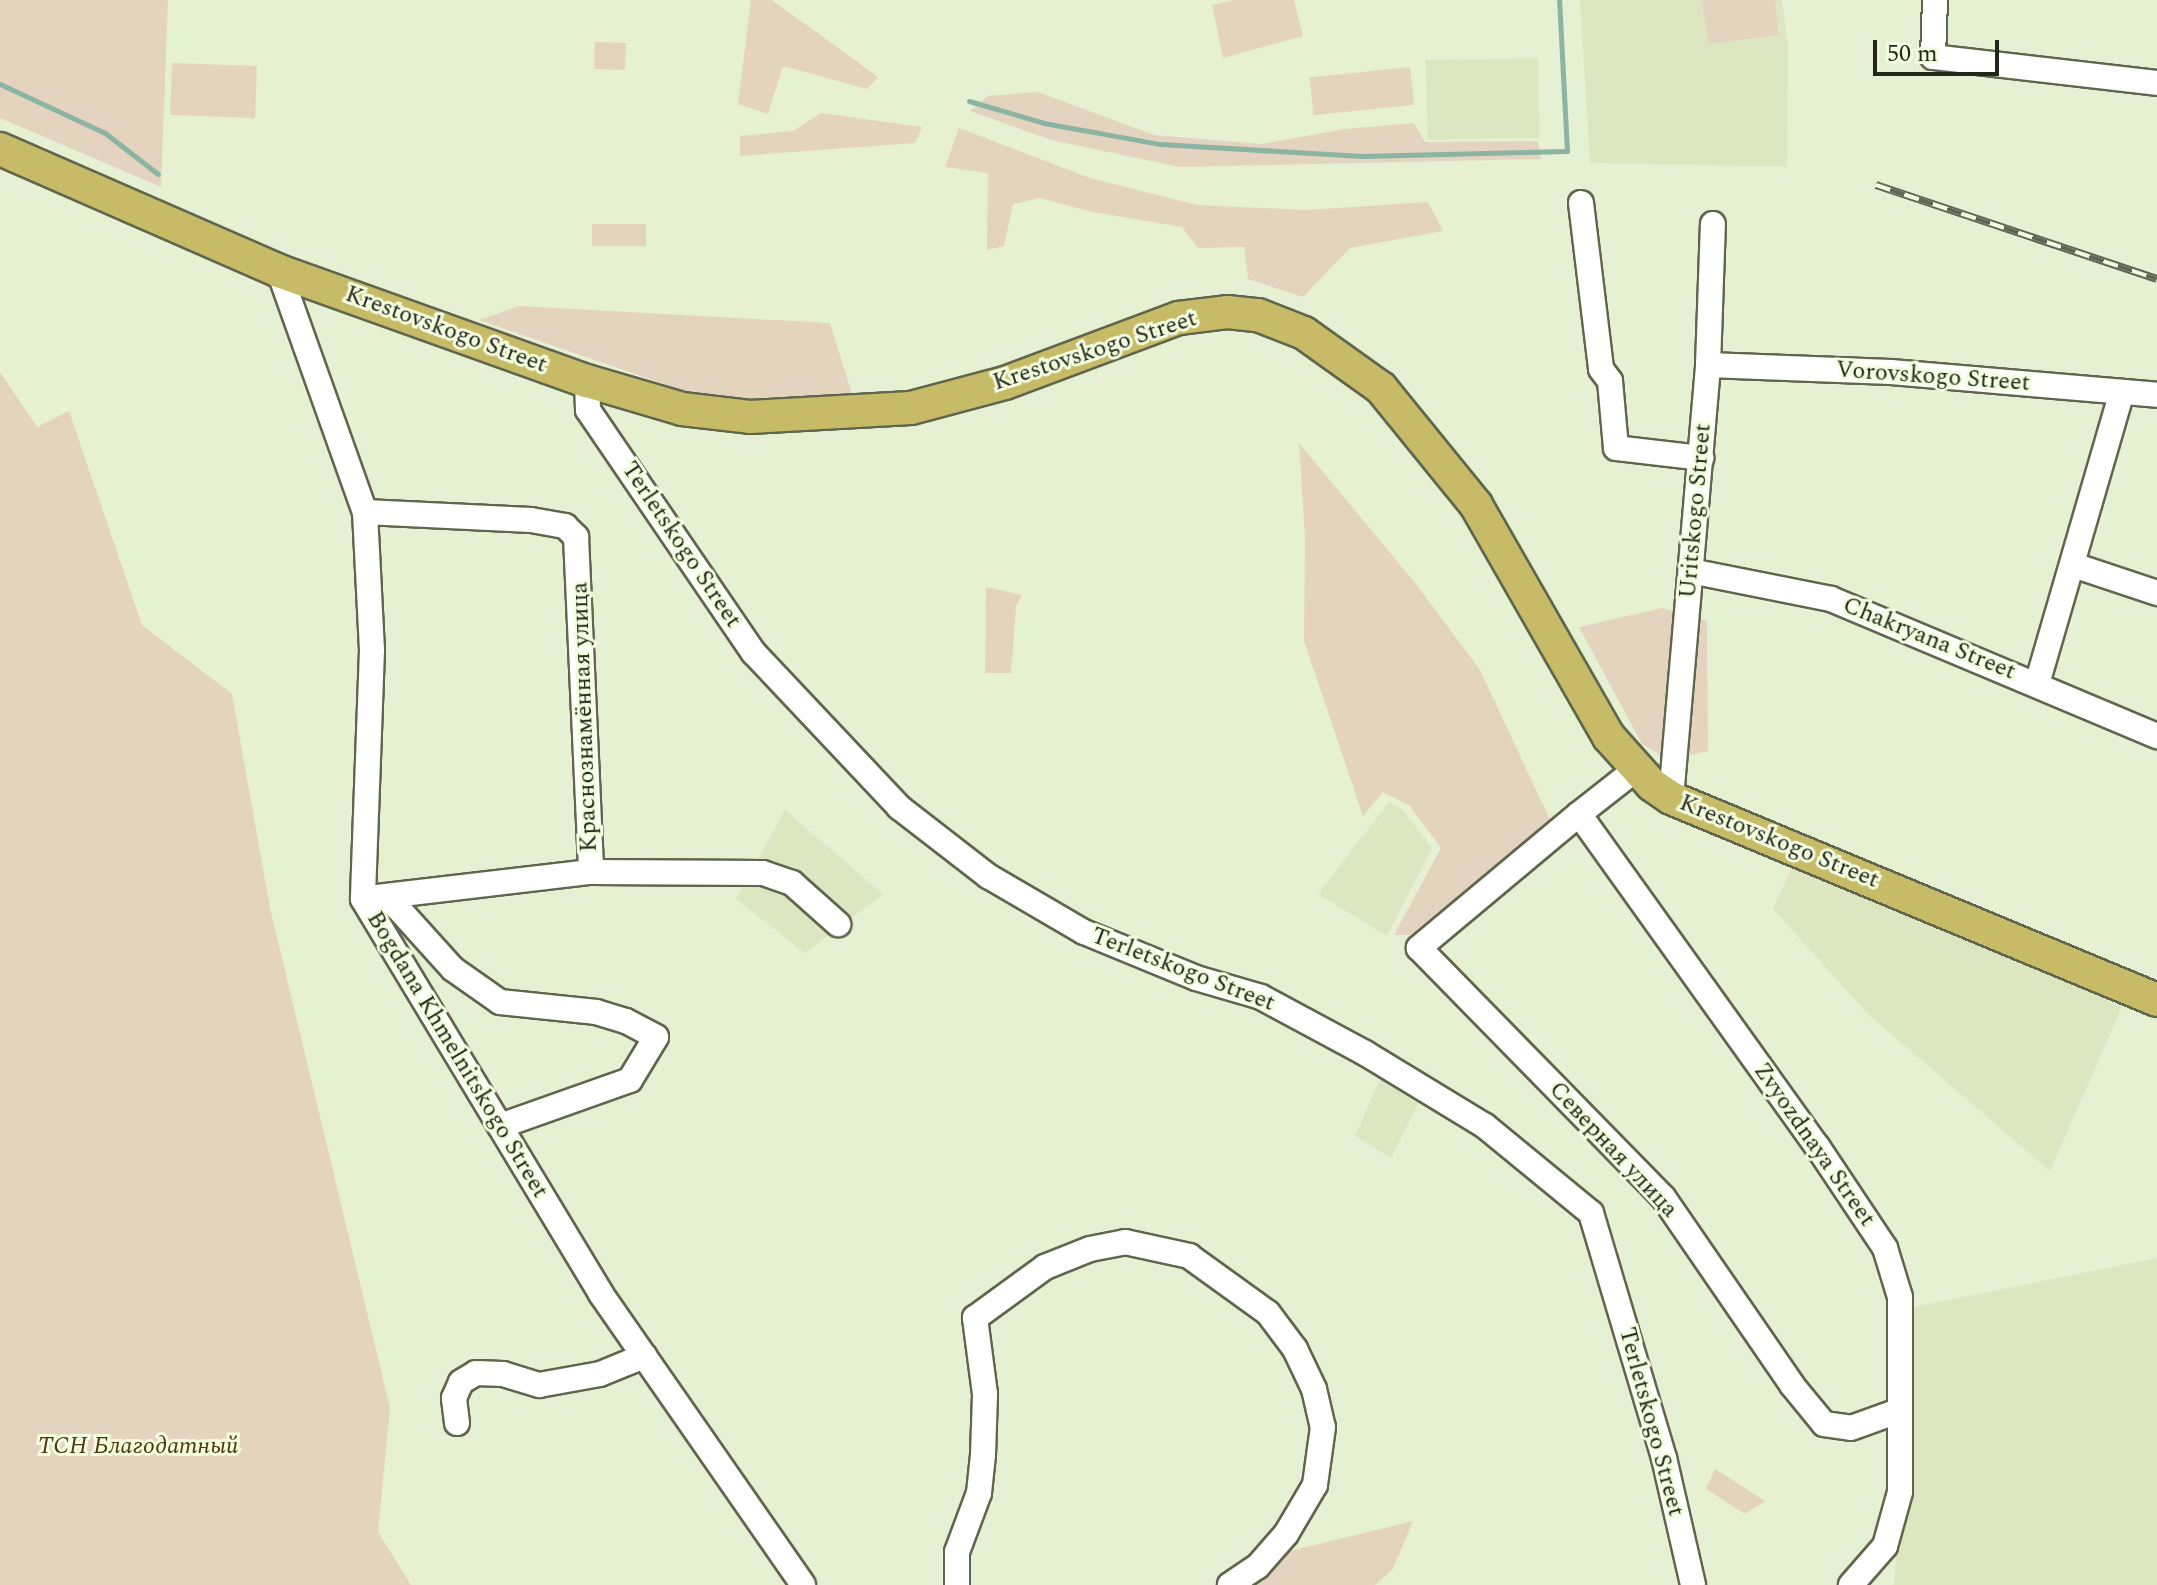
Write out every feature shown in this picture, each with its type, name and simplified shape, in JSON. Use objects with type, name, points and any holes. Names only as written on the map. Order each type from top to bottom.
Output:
[{"type":"main road","name":"Krestovskogo Street","points":[[0,149],[279,271],[587,381],[682,409],[750,417],[911,408],[1005,383],[1179,318],[1227,312],[1258,315],[1304,333],[1381,388],[1476,505],[1609,737],[1635,770],[1671,798],[2157,1000]]},
{"type":"street","points":[[1935,0],[1933,57],[2157,83]]},
{"type":"street","points":[[1581,203],[1601,369],[1610,381],[1616,448],[1701,458]]},
{"type":"street","name":"Uritskogo Street","points":[[1671,798],[1708,365],[1713,224]]},
{"type":"street","name":"Bogdana Khmelnitskogo Street","points":[[279,271],[365,512],[372,650],[375,898],[500,1126],[601,1294],[803,1585]]},
{"type":"street","name":"Vorovskogo Street","points":[[1708,365],[1891,372],[2157,395]]},
{"type":"street","name":"Terletskogo Street","points":[[587,381],[588,410],[754,653],[899,807],[988,876],[1084,932],[1196,978],[1261,997],[1365,1053],[1485,1126],[1591,1213],[1664,1458],[1693,1585]]},
{"type":"street","points":[[2037,684],[2122,392]]},
{"type":"street","name":"Краснознамённая улица","points":[[365,512],[531,520],[565,526],[576,537],[591,872],[763,873],[792,883],[838,924]]},
{"type":"street","points":[[2073,565],[2157,593]]},
{"type":"street","name":"Chakryana Street","points":[[1691,571],[1831,599],[2157,736]]},
{"type":"street","points":[[1579,814],[1635,770]]},
{"type":"street","name":"Северная улица","points":[[1579,814],[1419,948],[1663,1197],[1792,1385],[1824,1424],[1851,1428],[1898,1411]]},
{"type":"street","name":"Zvyozdnaya Street","points":[[1579,814],[1817,1146],[1885,1248],[1900,1297],[1900,1492],[1885,1546],[1851,1585]]},
{"type":"street","points":[[375,898],[591,872]]},
{"type":"street","points":[[375,898],[453,969],[500,1002],[596,1012],[626,1021],[656,1037],[630,1080],[500,1126]]},
{"type":"street","points":[[957,1585],[957,1552],[979,1493],[983,1455],[985,1394],[975,1318],[1045,1267],[1090,1249],[1125,1242],[1189,1256],[1268,1313],[1295,1349],[1314,1389],[1323,1427],[1315,1485],[1286,1534],[1258,1566],[1230,1585]]},
{"type":"street","points":[[457,1423],[454,1398],[461,1382],[476,1373],[503,1374],[539,1385],[600,1374],[644,1356]]},
{"type":"shaded area","points":[[1580,0],[1782,0],[1788,47],[1787,167],[1590,163]]},
{"type":"shaded area","points":[[1538,58],[1539,138],[1427,140],[1426,60]]},
{"type":"shaded area","points":[[1389,802],[1402,809],[1432,848],[1387,936],[1318,894]]},
{"type":"shaded area","points":[[785,810],[883,894],[805,953],[736,899]]},
{"type":"shaded area","points":[[1796,858],[2122,1007],[2050,1171],[1868,1014],[1773,909]]},
{"type":"shaded area","points":[[1380,1079],[1418,1104],[1391,1158],[1355,1136]]},
{"type":"shaded area","points":[[2157,1258],[2157,1585],[1894,1585],[1913,1307]]},
{"type":"green space","points":[[0,0],[168,0],[161,187],[0,118]]},
{"type":"green space","points":[[751,0],[772,0],[878,77],[867,89],[783,66],[768,114],[738,104]]},
{"type":"green space","points":[[1234,0],[1294,0],[1303,36],[1223,58],[1212,5]]},
{"type":"green space","points":[[1702,0],[1775,0],[1779,35],[1708,44]]},
{"type":"green space","points":[[595,42],[626,43],[625,70],[594,69]]},
{"type":"green space","points":[[172,63],[257,66],[255,118],[170,115]]},
{"type":"green space","points":[[1410,67],[1414,105],[1314,115],[1310,78]]},
{"type":"green space","points":[[1038,92],[1154,135],[1262,144],[1345,129],[1414,123],[1425,142],[1538,141],[1541,159],[1180,167],[1051,140],[970,111],[988,96]]},
{"type":"green space","points":[[821,113],[922,127],[915,143],[740,156],[740,136],[793,131]]},
{"type":"green space","points":[[959,128],[1090,178],[1197,205],[1306,210],[1428,202],[1443,231],[1350,248],[1303,297],[1248,279],[1244,247],[1198,248],[1182,227],[1088,211],[1040,198],[1013,204],[1004,246],[987,250],[988,173],[945,167]]},
{"type":"green space","points":[[592,224],[646,224],[646,246],[592,246]]},
{"type":"green space","points":[[519,306],[830,323],[855,404],[707,399],[479,320]]},
{"type":"green space","name":"ТСН Благодатный","points":[[0,372],[37,427],[69,411],[142,625],[232,694],[270,908],[390,1408],[378,1532],[411,1585],[0,1585]]},
{"type":"green space","points":[[1299,443],[1416,584],[1480,670],[1551,822],[1410,935],[1394,935],[1441,848],[1409,805],[1383,792],[1363,816],[1304,641],[1305,536]]},
{"type":"green space","points":[[986,587],[1022,595],[1016,607],[1011,673],[985,673]]},
{"type":"green space","points":[[1662,608],[1707,621],[1708,751],[1669,760],[1642,744],[1579,627]]},
{"type":"green space","points":[[1715,1469],[1765,1501],[1745,1514],[1706,1489]]},
{"type":"green space","points":[[1413,1521],[1393,1569],[1375,1585],[1245,1585],[1286,1552]]},
{"type":"waterway","points":[[969,101],[1044,123],[1160,144],[1362,156],[1567,151],[1559,0]]},
{"type":"waterway","points":[[0,84],[105,133],[158,174]]},
{"type":"railway","points":[[1876,185],[2157,279]]}]
